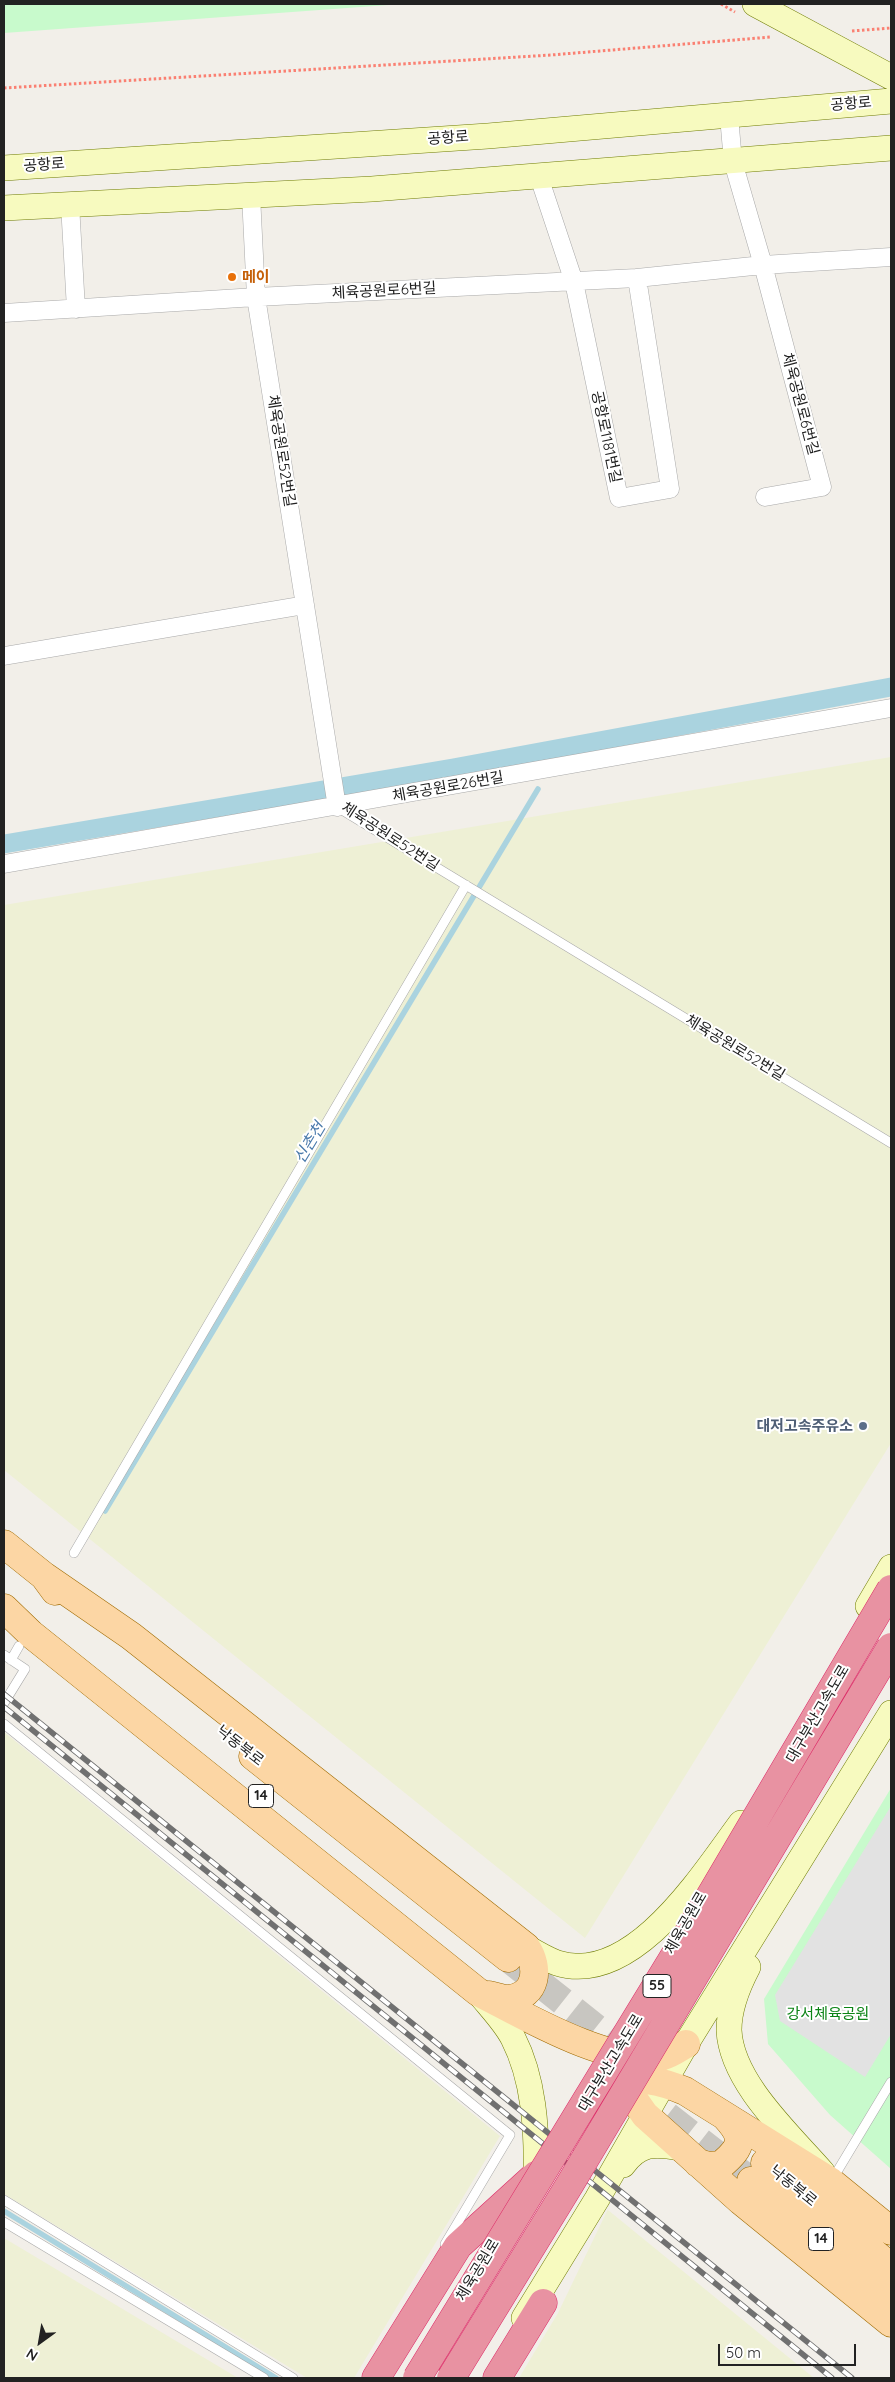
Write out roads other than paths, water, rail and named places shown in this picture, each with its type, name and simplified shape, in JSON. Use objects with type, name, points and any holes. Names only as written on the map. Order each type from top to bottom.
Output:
[{"type":"highway","name":"대구부산고속도로","points":[[418,2378],[690,1932],[891,1589]]},
{"type":"highway","name":"대구부산고속도로","points":[[450,2378],[570,2184],[891,1646]]},
{"type":"highway","points":[[376,2378],[458,2246],[536,2174]]},
{"type":"highway","points":[[497,2378],[543,2303]]},
{"type":"main road","points":[[756,4],[891,77]]},
{"type":"main road","name":"공항로","points":[[4,168],[488,136],[729,116],[891,100]]},
{"type":"main road","points":[[4,208],[372,189],[733,162],[891,148]]},
{"type":"main road","name":"낙동북로","points":[[4,1544],[44,1576],[73,1613],[517,1953]]},
{"type":"main road","name":"체육공원로","points":[[633,2015],[776,1762],[891,1567]]},
{"type":"main road","points":[[44,1576],[131,1636],[517,1953],[534,1959],[535,1971],[531,1989],[522,1996],[506,1999],[485,1986]]},
{"type":"main road","name":"낙동북로","points":[[4,1594],[16,1610],[485,1986]]},
{"type":"main road","points":[[488,2378],[597,2199],[686,2044],[891,1713]]},
{"type":"main road","points":[[834,1805],[816,1849],[741,1979],[732,2008],[729,2030],[734,2055],[748,2084],[831,2182],[891,2231]]},
{"type":"main road","points":[[517,1953],[575,1966],[615,1958],[660,1926],[689,1893],[746,1817]]},
{"type":"main road","points":[[485,1986],[542,2026],[621,2062],[637,2078],[664,2082],[685,2091],[725,2116],[737,2129],[740,2138],[738,2147],[721,2165],[708,2166],[661,2144],[648,2146],[632,2153],[597,2199],[543,2303]]},
{"type":"main road","points":[[485,1986],[513,2037],[530,2086],[536,2174]]},
{"type":"main road","points":[[572,2118],[596,2093],[612,2083],[621,2062],[633,2015]]},
{"type":"main road","points":[[621,2062],[640,2057],[664,2056],[686,2044]]},
{"type":"main road","points":[[621,2062],[633,2098],[645,2115],[688,2156],[760,2174],[831,2182]]},
{"type":"main road","points":[[725,2116],[760,2174],[891,2323]]},
{"type":"main road","name":"체육공원로","points":[[412,2378],[572,2118]]},
{"type":"main road","name":"낙동북로","points":[[760,2174],[891,2267]]},
{"type":"main road","name":"낙동북로","points":[[760,2174],[891,2296]]},
{"type":"street","points":[[729,116],[733,162],[763,265]]},
{"type":"street","name":"공항로1181번길","points":[[539,177],[574,282],[619,498],[670,490],[637,278]]},
{"type":"street","name":"체육공원로52번길","points":[[251,196],[256,297],[337,806]]},
{"type":"street","points":[[70,204],[76,308]]},
{"type":"street","name":"체육공원로6번길","points":[[4,313],[256,297],[574,282],[637,278],[763,265],[891,257]]},
{"type":"street","name":"체육공원로6번길","points":[[763,265],[822,487],[765,497]]},
{"type":"street","points":[[4,656],[305,605]]},
{"type":"street","name":"체육공원로26번길","points":[[4,864],[891,708]]},
{"type":"lane","name":"체육공원로52번길","points":[[337,806],[891,1143]]},
{"type":"lane","points":[[74,1553],[466,885]]},
{"type":"lane","points":[[4,1703],[25,1668],[7,1657],[19,1646]]},
{"type":"lane","points":[[4,1724],[510,2135],[440,2253]]},
{"type":"lane","points":[[831,2182],[891,2082]]},
{"type":"lane","points":[[4,2200],[293,2378]]},
{"type":"lane","points":[[4,2222],[264,2378]]},
{"type":"waterway","points":[[4,844],[453,768],[891,687]]},
{"type":"waterway","name":"신촌천","points":[[556,759],[563,748]]},
{"type":"waterway","name":"신촌천","points":[[105,1511],[538,789]]},
{"type":"waterway","points":[[4,2211],[276,2378]]},
{"type":"tunnel","points":[[508,1958],[635,2059]]},
{"type":"tunnel","points":[[634,2090],[751,2181]]},
{"type":"railway","points":[[4,1694],[852,2378]]},
{"type":"railway","points":[[4,1707],[832,2378]]},
{"type":"place","name":"메이","points":[[232,277]]},
{"type":"place","name":"대저고속주유소","points":[[863,1426]]},
{"type":"park label","name":"강서체육공원","points":[[828,2014]]}]
